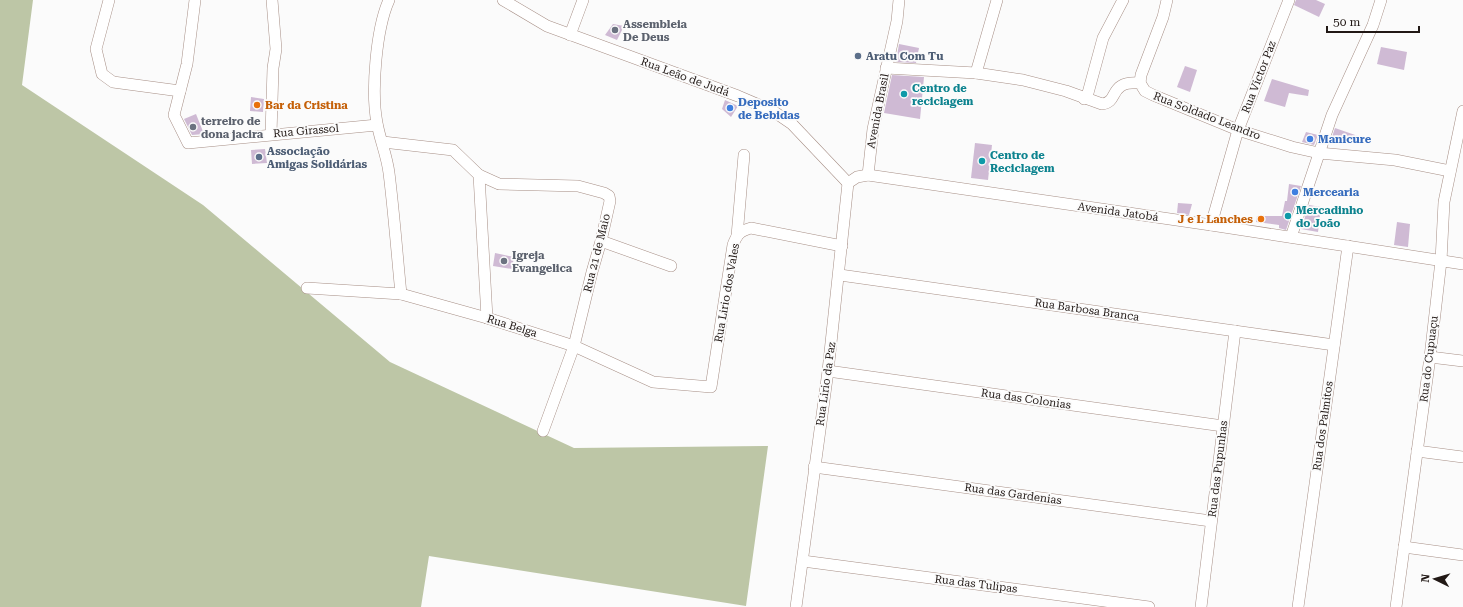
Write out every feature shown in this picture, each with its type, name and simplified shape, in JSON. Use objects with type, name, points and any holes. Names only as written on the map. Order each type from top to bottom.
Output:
[{"type":"street","points":[[109,0],[96,50],[102,74],[113,82],[180,91],[187,64],[195,0]]},
{"type":"street","points":[[271,134],[273,68],[276,49],[272,0]]},
{"type":"street","points":[[388,0],[381,26],[374,76],[377,125],[383,142],[389,172],[401,294]]},
{"type":"street","name":"Rua Leão de Judá","points":[[503,0],[540,23],[738,96],[773,111],[792,124],[812,143],[848,183]]},
{"type":"street","points":[[570,35],[583,0]]},
{"type":"street","name":"Avenida Brasil","points":[[868,176],[873,129],[897,21],[899,0]]},
{"type":"street","points":[[976,73],[997,0]]},
{"type":"street","points":[[1084,98],[1088,93],[1103,38],[1123,0]]},
{"type":"street","points":[[886,68],[976,73],[1023,80],[1066,92],[1098,104],[1107,104],[1121,84],[1140,83],[1141,74],[1163,17],[1167,0]]},
{"type":"street","name":"Rua Victor Paz","points":[[1211,225],[1238,130],[1289,0]]},
{"type":"street","points":[[1291,237],[1332,115],[1373,25],[1381,0]]},
{"type":"street","name":"Rua Soldado Leandro","points":[[1140,83],[1145,91],[1238,130],[1319,153],[1395,160],[1450,171]]},
{"type":"street","name":"Rua Girassol","points":[[180,91],[174,115],[188,143],[377,125]]},
{"type":"street","name":"Rua do Cupuaçu","points":[[1396,607],[1430,357],[1441,261],[1444,202],[1463,111]]},
{"type":"street","name":"Rua 21 de Maio","points":[[383,142],[453,150],[479,175],[499,184],[578,186],[604,193],[609,196],[610,201],[601,242],[574,346],[544,431]]},
{"type":"street","points":[[736,236],[744,155]]},
{"type":"street","points":[[479,175],[487,318]]},
{"type":"street","points":[[848,183],[857,177],[868,176]]},
{"type":"street","name":"Avenida Jatobá","points":[[868,176],[1211,225],[1463,264]]},
{"type":"street","name":"Rua Lirio da Paz","points":[[796,607],[840,275],[848,183]]},
{"type":"street","name":"Rua Lirio dos Vales","points":[[711,387],[733,245],[736,236],[742,230],[751,228],[842,246]]},
{"type":"street","points":[[601,242],[672,266]]},
{"type":"street","name":"Rua dos Palmitos","points":[[1298,607],[1348,246]]},
{"type":"street","name":"Rua Barbosa Branca","points":[[840,275],[1334,345]]},
{"type":"street","name":"Rua Belga","points":[[307,288],[401,294],[487,318],[574,346],[653,382],[711,387]]},
{"type":"street","name":"Rua das Pupunhas","points":[[1202,607],[1211,521],[1235,331]]},
{"type":"street","points":[[1430,357],[1463,361]]},
{"type":"street","name":"Rua das Colonias","points":[[828,371],[1223,426]]},
{"type":"street","points":[[1417,451],[1463,457]]},
{"type":"street","name":"Rua das Gardenias","points":[[814,467],[1211,521]]},
{"type":"street","points":[[1404,547],[1463,555]]},
{"type":"street","name":"Rua das Tulipas","points":[[803,561],[1149,607]]},
{"type":"green space","points":[[0,0],[33,0],[22,85],[203,205],[390,362],[574,448],[768,446],[746,606],[429,556],[421,607],[0,607]]},
{"type":"building","points":[[1296,0],[1316,0],[1325,4],[1319,17],[1294,5]]},
{"type":"building","name":"Assembleia De Deus","points":[[613,24],[624,26],[617,40],[605,35]]},
{"type":"building","points":[[899,44],[919,48],[916,63],[896,62]]},
{"type":"building","points":[[1381,47],[1407,52],[1404,70],[1377,64]]},
{"type":"building","points":[[1185,66],[1197,70],[1190,92],[1177,87]]},
{"type":"building","name":"Centro de reciclagem","points":[[892,75],[924,77],[920,119],[884,113]]},
{"type":"building","points":[[1272,79],[1309,90],[1308,96],[1289,93],[1285,107],[1264,101]]},
{"type":"building","name":"Bar da Cristina","points":[[251,97],[264,99],[263,112],[250,111]]},
{"type":"building","name":"Deposito de Bebidas","points":[[725,100],[738,106],[731,117],[722,109]]},
{"type":"building","name":"terreiro de dona jacira","points":[[196,114],[204,134],[192,135],[184,119]]},
{"type":"building","points":[[1335,128],[1358,136],[1350,144],[1332,137]]},
{"type":"building","name":"Manicure","points":[[1306,132],[1318,135],[1314,145],[1302,142]]},
{"type":"building","name":"Centro de Reciclagem","points":[[975,143],[992,145],[988,180],[971,178]]},
{"type":"building","name":"Associação Amigas Solidárias","points":[[265,149],[267,163],[252,164],[251,150]]},
{"type":"building","points":[[1289,184],[1301,186],[1286,230],[1279,228],[1279,225],[1256,222],[1257,216],[1282,216],[1285,201],[1287,201]]},
{"type":"building","points":[[1178,203],[1192,204],[1189,215],[1177,213]]},
{"type":"building","points":[[1309,205],[1321,207],[1318,232],[1301,229]]},
{"type":"building","points":[[1397,222],[1410,224],[1408,247],[1394,245]]},
{"type":"building","name":"Igreja Evangelica","points":[[495,253],[514,257],[512,269],[493,266]]},
{"type":"place","name":"Assembleia De Deus","points":[[615,30]]},
{"type":"place","name":"Aratu Com Tu","points":[[858,56]]},
{"type":"place","name":"Centro de reciclagem","points":[[904,94]]},
{"type":"place","name":"Bar da Cristina","points":[[257,105]]},
{"type":"place","name":"Deposito de Bebidas","points":[[730,108]]},
{"type":"place","name":"terreiro de dona jacira","points":[[193,127]]},
{"type":"place","name":"Manicure","points":[[1310,139]]},
{"type":"place","name":"Associação Amigas Solidárias","points":[[259,157]]},
{"type":"place","name":"Centro de Reciclagem","points":[[982,161]]},
{"type":"place","name":"Mercearia","points":[[1295,192]]},
{"type":"place","name":"Mercadinho do João","points":[[1288,216]]},
{"type":"place","name":"J e L Lanches","points":[[1261,219]]},
{"type":"place","name":"Igreja Evangelica","points":[[504,261]]}]
